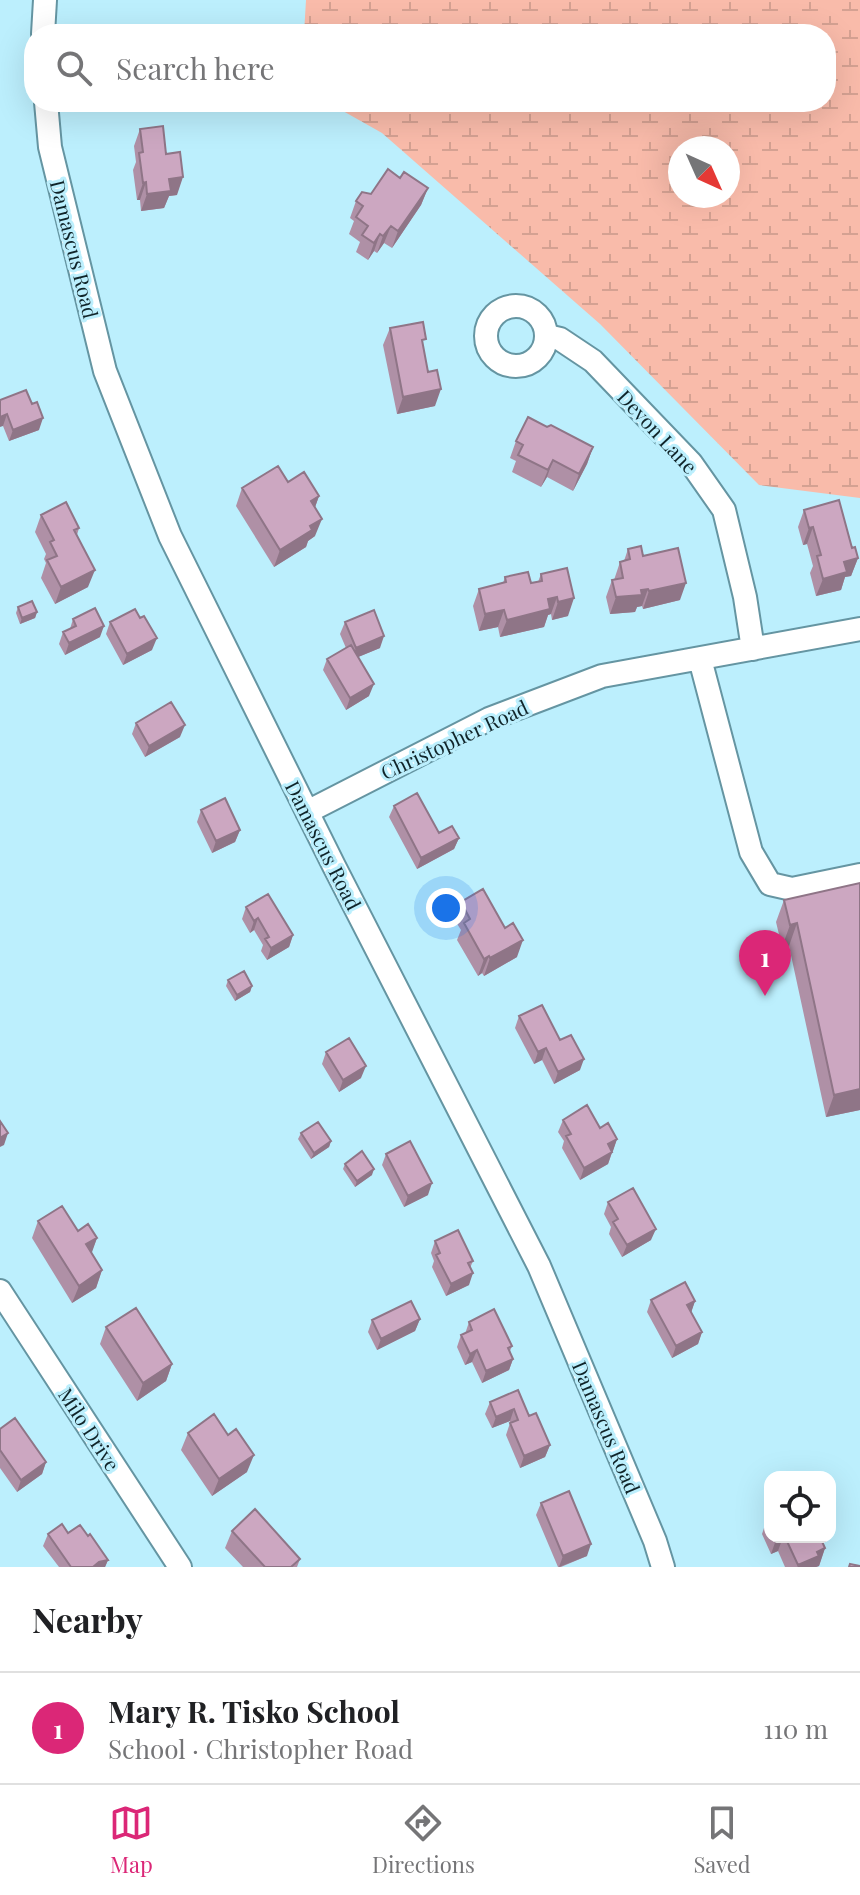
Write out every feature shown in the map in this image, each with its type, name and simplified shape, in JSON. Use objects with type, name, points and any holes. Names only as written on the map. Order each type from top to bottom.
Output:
[{"type":"street","points":[[44,24],[45,0]]},
{"type":"street","name":"Damascus Road","points":[[47,112],[50,147],[105,371],[170,536],[539,1266],[655,1541],[663,1567]]},
{"type":"street","name":"Devon Lane","points":[[547,336],[560,339],[593,361],[691,463],[724,510],[745,597],[753,649]]},
{"type":"street","name":"Christopher Road","points":[[307,812],[489,719],[602,676],[860,629]]},
{"type":"street","points":[[700,659],[751,852],[770,884],[792,889],[860,875]]},
{"type":"street","name":"Milo Drive","points":[[0,1291],[180,1567]]},
{"type":"green space","points":[[306,0],[860,0],[860,498],[759,485],[600,324],[382,133],[345,112],[836,112],[836,24],[305,24]]},
{"type":"building","points":[[163,126],[166,154],[180,152],[183,177],[169,179],[171,191],[147,194],[139,153],[143,152],[140,129]]},
{"type":"building","points":[[388,169],[400,178],[404,172],[428,188],[398,231],[391,226],[374,243],[362,235],[368,226],[356,217],[363,206],[356,201],[362,192],[371,194]]},
{"type":"building","points":[[423,322],[426,339],[422,340],[428,372],[437,370],[441,389],[403,397],[390,328]]},
{"type":"building","points":[[26,390],[32,404],[37,402],[43,418],[13,430],[7,414],[0,417],[0,400]]},
{"type":"building","points":[[528,417],[593,447],[579,474],[553,460],[548,470],[518,455],[523,445],[516,441]]},
{"type":"building","points":[[278,466],[288,482],[304,472],[319,496],[311,501],[322,519],[310,526],[312,530],[280,550],[242,488]]},
{"type":"building","points":[[839,500],[852,548],[855,547],[858,558],[844,562],[847,572],[823,579],[817,556],[821,555],[813,527],[809,528],[804,510]]},
{"type":"building","points":[[66,502],[79,528],[74,530],[95,570],[61,587],[47,560],[57,556],[50,542],[54,540],[41,515]]},
{"type":"building","points":[[641,546],[643,556],[678,548],[686,583],[641,590],[642,595],[616,597],[612,580],[623,578],[620,562],[630,559],[628,549]]},
{"type":"building","points":[[567,568],[574,598],[558,602],[557,597],[548,599],[550,609],[507,620],[504,610],[485,614],[479,589],[506,582],[505,577],[528,572],[531,583],[542,581],[541,574]]},
{"type":"building","points":[[32,601],[37,612],[22,618],[18,607]]},
{"type":"building","points":[[95,608],[104,626],[69,643],[63,632],[76,626],[73,619]]},
{"type":"building","points":[[135,609],[140,618],[144,616],[157,638],[127,654],[110,622]]},
{"type":"building","points":[[374,610],[384,636],[356,648],[345,622]]},
{"type":"building","points":[[351,645],[374,684],[350,698],[327,659]]},
{"type":"building","points":[[171,702],[185,725],[149,746],[136,723]]},
{"type":"building","points":[[417,793],[439,833],[452,826],[459,838],[421,858],[394,806]]},
{"type":"building","points":[[225,798],[240,830],[216,841],[201,810]]},
{"type":"building","points":[[860,883],[860,1089],[834,1095],[797,923],[790,925],[784,900]]},
{"type":"building","points":[[483,889],[505,928],[513,923],[523,940],[484,959],[464,923],[470,919],[461,902]]},
{"type":"building","points":[[268,894],[293,935],[271,948],[265,939],[269,937],[258,918],[254,921],[246,907]]},
{"type":"building","points":[[244,971],[252,986],[237,995],[228,980]]},
{"type":"building","points":[[542,1005],[560,1040],[571,1035],[584,1059],[558,1072],[546,1048],[538,1052],[519,1016]]},
{"type":"building","points":[[349,1038],[366,1066],[343,1080],[326,1052]]},
{"type":"building","points":[[587,1105],[600,1128],[608,1123],[617,1139],[608,1144],[612,1152],[584,1168],[566,1136],[571,1134],[563,1120]]},
{"type":"building","points":[[0,1121],[8,1133],[0,1138]]},
{"type":"building","points":[[318,1122],[331,1141],[314,1153],[301,1133]]},
{"type":"building","points":[[410,1141],[432,1183],[408,1196],[386,1154]]},
{"type":"building","points":[[362,1151],[374,1169],[357,1181],[345,1164]]},
{"type":"building","points":[[633,1188],[656,1229],[627,1245],[613,1222],[618,1219],[608,1202]]},
{"type":"building","points":[[62,1206],[78,1231],[88,1224],[97,1238],[86,1244],[102,1270],[79,1286],[38,1221]]},
{"type":"building","points":[[458,1230],[473,1261],[468,1263],[473,1273],[451,1284],[436,1255],[440,1253],[435,1241]]},
{"type":"building","points":[[685,1282],[695,1301],[687,1305],[702,1332],[676,1346],[651,1300]]},
{"type":"building","points":[[411,1301],[420,1319],[381,1339],[372,1320]]},
{"type":"building","points":[[136,1308],[172,1364],[143,1383],[106,1327]]},
{"type":"building","points":[[494,1309],[512,1346],[508,1348],[513,1359],[486,1371],[477,1350],[470,1354],[461,1335],[472,1330],[469,1322]]},
{"type":"building","points":[[518,1390],[529,1416],[536,1413],[550,1445],[524,1456],[510,1423],[518,1420],[514,1409],[496,1417],[490,1402]]},
{"type":"building","points":[[214,1414],[228,1435],[236,1429],[254,1455],[219,1479],[188,1433]]},
{"type":"building","points":[[15,1418],[46,1462],[21,1480],[0,1450],[0,1429]]},
{"type":"building","points":[[569,1491],[591,1544],[563,1556],[541,1503]]},
{"type":"building","points":[[255,1509],[300,1559],[291,1567],[265,1567],[232,1531]]},
{"type":"building","points":[[62,1524],[68,1533],[80,1525],[108,1560],[93,1567],[71,1567],[48,1534]]},
{"type":"building","points":[[788,1543],[823,1543],[825,1548],[817,1552],[819,1556],[798,1565]]},
{"type":"place","name":"Mary R. Tisko School","points":[[765,996]]}]
